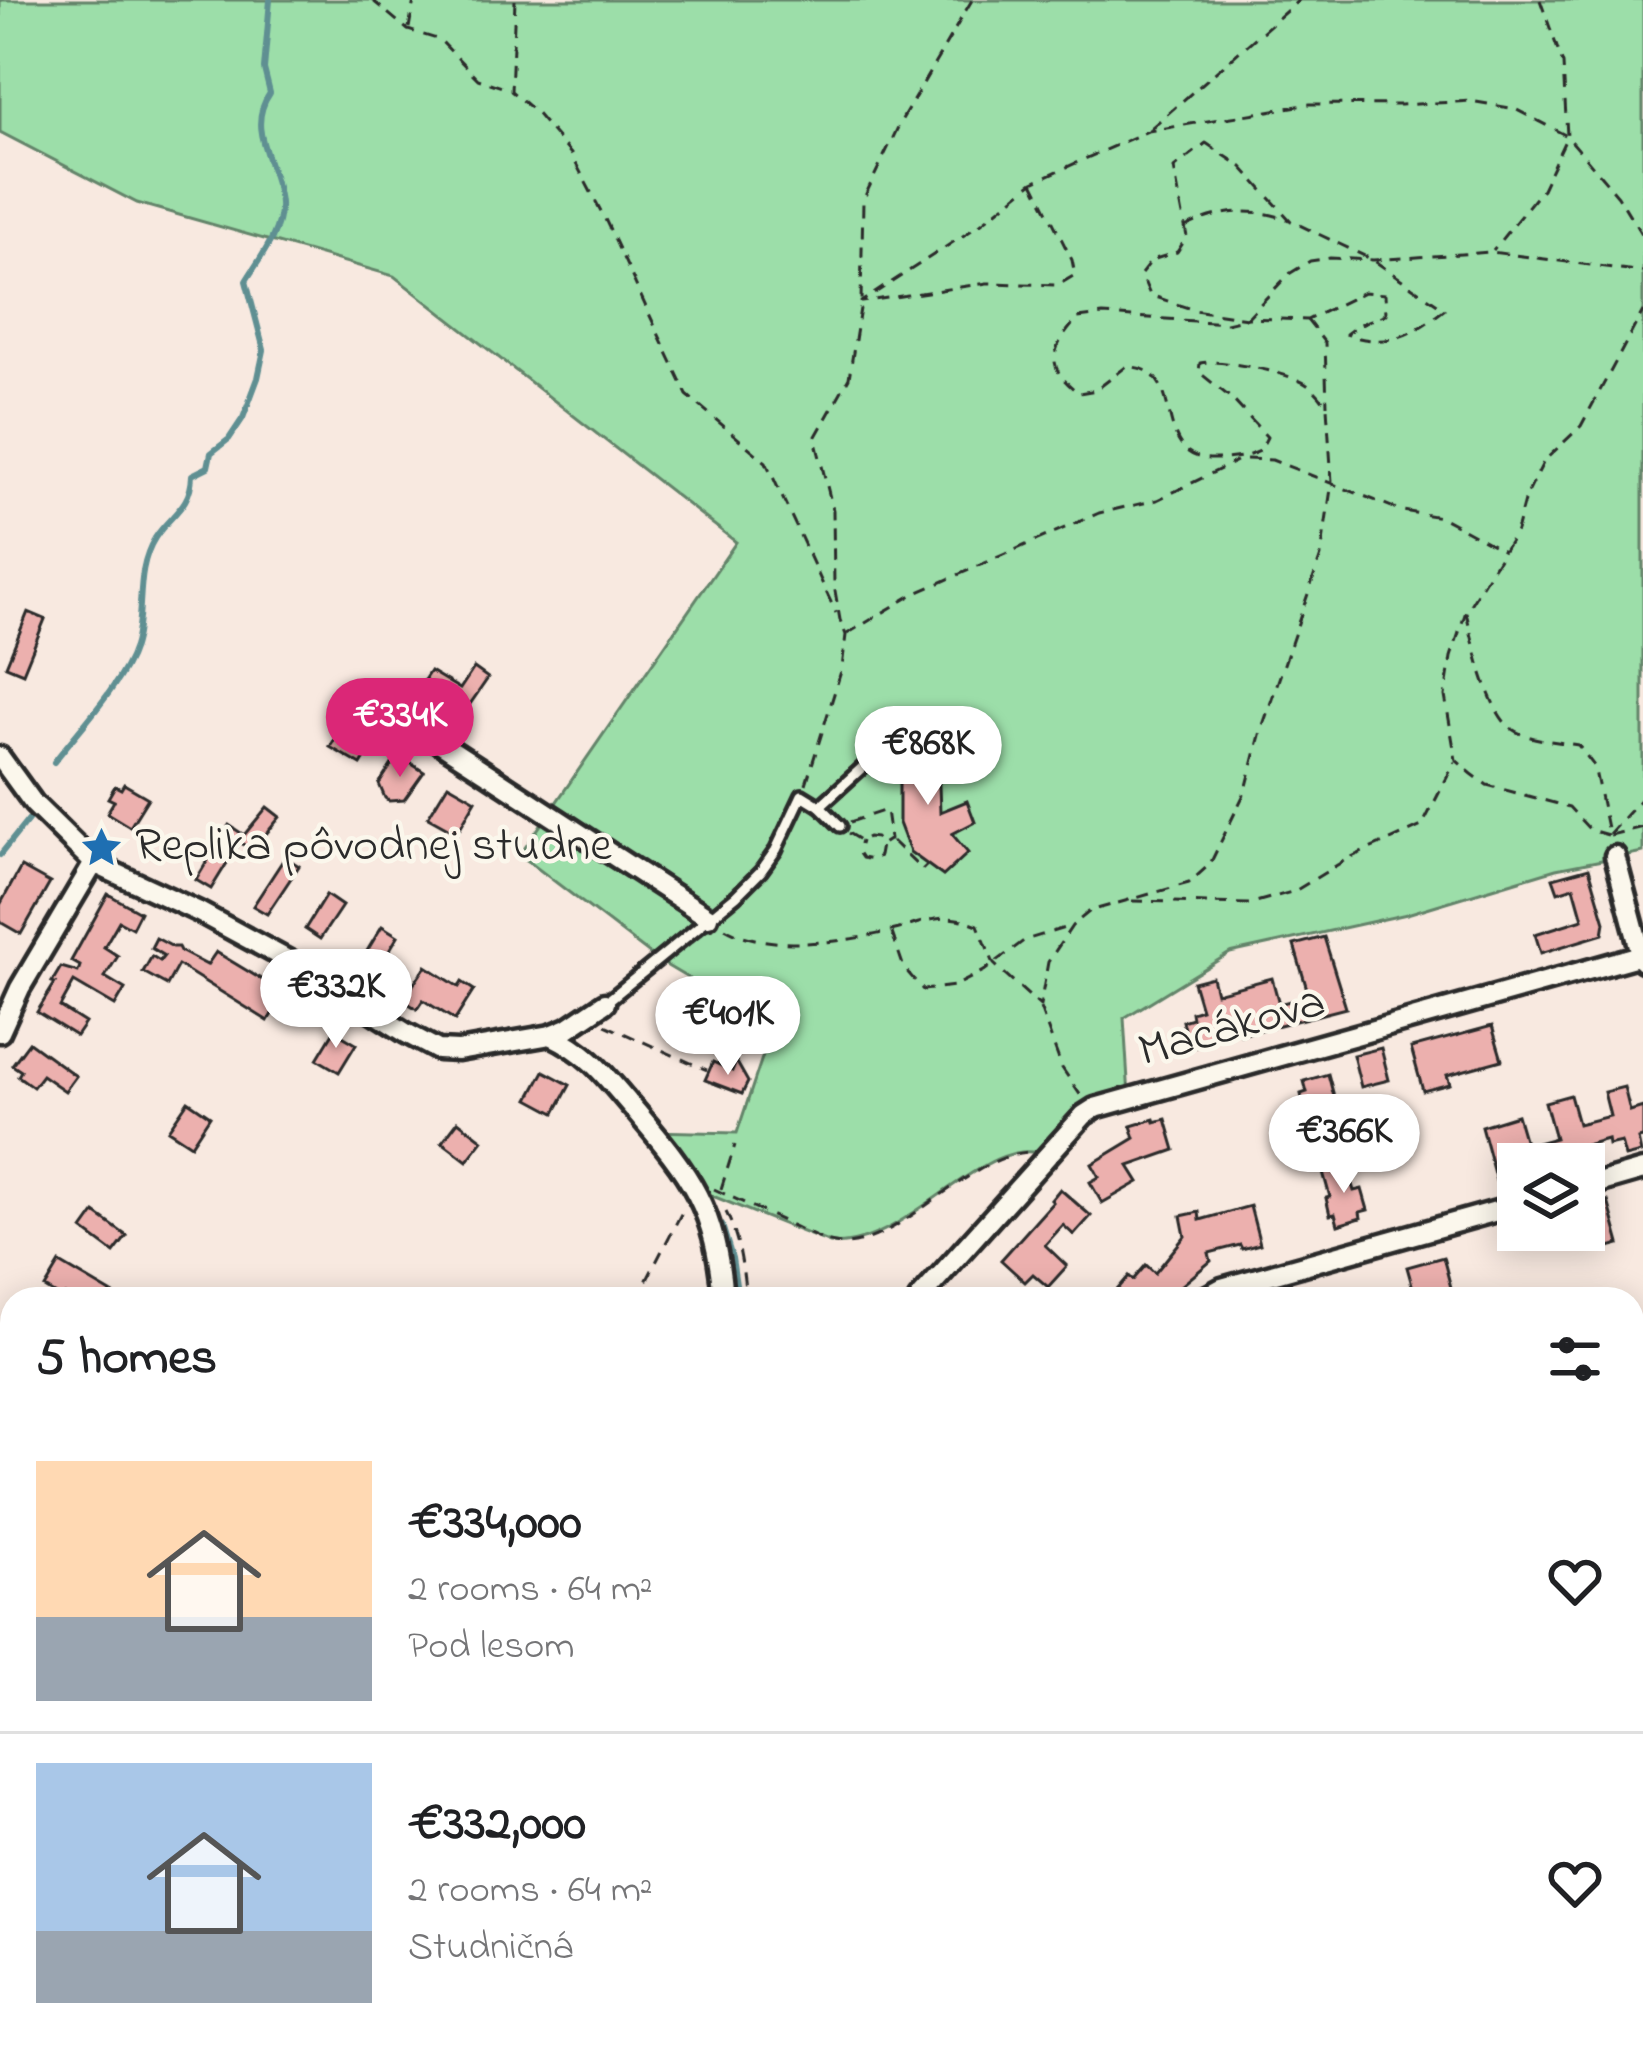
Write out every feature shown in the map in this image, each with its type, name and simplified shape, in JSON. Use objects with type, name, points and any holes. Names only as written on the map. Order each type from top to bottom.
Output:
[{"type":"street","points":[[416,727],[709,917]]},
{"type":"street","points":[[0,757],[34,804],[94,863],[308,971],[438,1050],[458,1051],[551,1035],[605,1003]]},
{"type":"street","points":[[1615,856],[1642,958]]},
{"type":"street","points":[[0,1032],[20,988],[94,863]]},
{"type":"street","name":"Macákova","points":[[930,1287],[1095,1108],[1642,958]]},
{"type":"street","points":[[551,1035],[577,1047],[602,1071],[670,1152],[695,1189],[716,1241],[722,1287]]},
{"type":"street","points":[[1605,1180],[1643,1170]]},
{"type":"street","points":[[1226,1287],[1497,1211]]},
{"type":"lane","points":[[820,806],[886,746],[884,729]]},
{"type":"lane","points":[[605,1003],[760,872],[802,795],[845,830]]},
{"type":"path","points":[[372,0],[408,30],[440,40],[478,79],[511,91],[571,154],[687,395],[766,462],[846,634],[842,668],[802,795]]},
{"type":"path","points":[[408,30],[414,0]]},
{"type":"path","points":[[511,91],[515,0]]},
{"type":"path","points":[[840,620],[834,585],[833,510],[814,438],[849,378],[861,302],[863,200],[972,0]]},
{"type":"path","points":[[1148,131],[1299,0]]},
{"type":"path","points":[[1491,252],[1542,189],[1568,136],[1564,64],[1540,0]]},
{"type":"path","points":[[861,302],[978,226],[1033,182],[1148,131],[1310,104],[1400,106],[1472,101],[1515,109],[1568,136],[1618,196],[1643,237]]},
{"type":"path","points":[[1185,227],[1198,220],[1264,211],[1373,260],[1445,309],[1392,342],[1365,341],[1346,334],[1386,314],[1384,294],[1364,292],[1307,320],[1194,310],[1150,296],[1141,274],[1152,260],[1178,252],[1186,237],[1174,168],[1207,142],[1242,166],[1291,221]]},
{"type":"path","points":[[861,302],[987,283],[1058,285],[1075,275],[1033,182]]},
{"type":"path","points":[[1504,551],[1441,517],[1402,511],[1272,460],[1200,459],[1177,442],[1154,377],[1127,365],[1096,390],[1079,393],[1059,378],[1054,361],[1058,340],[1078,318],[1102,315],[1226,323],[1247,318],[1289,274],[1310,260],[1491,252],[1643,272]]},
{"type":"path","points":[[1126,901],[1249,904],[1295,891],[1347,860],[1422,826],[1456,760],[1445,696],[1466,611],[1516,531],[1524,501],[1544,461],[1581,425],[1643,311]]},
{"type":"path","points":[[1040,1006],[1048,962],[1072,926],[1090,911],[1189,883],[1210,864],[1246,790],[1261,731],[1322,556],[1332,482],[1324,343],[1307,320]]},
{"type":"path","points":[[846,634],[912,595],[1099,513],[1157,500],[1260,451],[1267,437],[1199,372],[1200,363],[1217,360],[1299,380],[1322,396],[1327,407]]},
{"type":"path","points":[[1466,611],[1494,705],[1511,729],[1578,745],[1594,766],[1608,835]]},
{"type":"path","points":[[1456,760],[1487,785],[1569,807],[1599,835],[1643,827]]},
{"type":"path","points":[[1608,835],[1643,796]]},
{"type":"path","points":[[861,841],[845,830],[886,810],[890,839],[922,869],[927,865]]},
{"type":"path","points":[[861,841],[872,837],[881,845]]},
{"type":"path","points":[[861,841],[858,852],[873,860],[890,839]]},
{"type":"path","points":[[709,917],[736,934],[772,944],[891,931],[937,917],[957,916],[978,925],[994,964],[1040,1006],[1062,1068],[1075,1091],[1095,1108]]},
{"type":"path","points":[[891,931],[904,968],[923,990],[955,986],[1025,940],[1072,926]]},
{"type":"path","points":[[607,1025],[707,1070]]},
{"type":"path","points":[[720,1192],[735,1145]]},
{"type":"path","points":[[644,1287],[695,1189],[720,1192],[830,1243],[853,1244],[898,1222],[983,1166],[1012,1153],[1036,1151],[1046,1156]]},
{"type":"green space","points":[[0,0],[1643,0],[1643,852],[1556,869],[1407,914],[1230,953],[1124,1018],[1129,1097],[1111,1101],[1046,1156],[1023,1152],[998,1159],[886,1229],[858,1241],[830,1243],[695,1189],[652,1131],[737,1133],[772,1028],[659,961],[520,855],[736,542],[394,276],[137,203],[0,132]]},
{"type":"building","points":[[28,612],[45,619],[23,673],[6,666]]},
{"type":"building","points":[[474,668],[488,678],[466,710],[424,680],[430,671],[460,689]]},
{"type":"building","points":[[342,727],[372,747],[361,765],[330,747]]},
{"type":"building","points":[[934,731],[932,760],[938,760],[940,812],[967,801],[975,822],[952,834],[968,853],[943,876],[910,852],[899,823],[899,758],[905,757],[906,732]]},
{"type":"building","points":[[398,755],[424,772],[404,800],[389,801],[379,784]]},
{"type":"building","points":[[124,784],[148,798],[130,827],[107,813],[115,786],[121,789]]},
{"type":"building","points":[[448,784],[476,800],[457,833],[428,817]]},
{"type":"building","points":[[267,807],[280,817],[252,851],[240,842],[211,889],[196,880],[229,825],[244,835]]},
{"type":"building","points":[[285,857],[299,866],[267,914],[253,906]]},
{"type":"building","points":[[21,867],[50,883],[21,934],[0,922],[0,905]]},
{"type":"building","points":[[1589,868],[1605,922],[1603,934],[1541,953],[1535,934],[1583,919],[1574,887],[1558,892],[1553,878]]},
{"type":"building","points":[[108,894],[140,912],[132,928],[119,921],[104,947],[118,956],[105,977],[125,989],[115,1006],[74,982],[60,1007],[85,1023],[76,1036],[37,1012],[61,967],[78,972],[80,966],[71,961]]},
{"type":"building","points":[[326,895],[342,906],[320,939],[305,929]]},
{"type":"building","points":[[382,926],[398,936],[368,986],[352,976]]},
{"type":"building","points":[[1324,937],[1346,1008],[1204,1040],[1205,1044],[1189,1049],[1182,1021],[1201,1009],[1193,982],[1212,977],[1216,993],[1272,978],[1279,1004],[1309,996],[1294,945]]},
{"type":"building","points":[[156,938],[207,965],[216,952],[284,993],[268,1021],[178,965],[167,985],[143,972],[152,956],[160,961],[164,956],[151,948]]},
{"type":"building","points":[[426,966],[459,987],[462,982],[474,990],[455,1020],[423,1000],[417,1009],[403,1000]]},
{"type":"building","points":[[1492,1026],[1502,1060],[1447,1075],[1450,1084],[1423,1091],[1411,1048]]},
{"type":"building","points":[[334,1031],[356,1044],[339,1072],[317,1059]]},
{"type":"building","points":[[29,1042],[76,1076],[65,1091],[42,1075],[33,1087],[18,1076],[21,1071],[12,1065]]},
{"type":"building","points":[[1381,1048],[1389,1080],[1361,1087],[1353,1055]]},
{"type":"building","points":[[736,1061],[748,1082],[742,1094],[705,1080],[713,1062],[732,1071]]},
{"type":"building","points":[[544,1071],[570,1085],[555,1113],[529,1099]]},
{"type":"building","points":[[1328,1074],[1336,1104],[1305,1111],[1304,1081]]},
{"type":"building","points":[[1624,1087],[1630,1111],[1643,1107],[1643,1138],[1638,1139],[1641,1153],[1625,1157],[1621,1142],[1608,1145],[1607,1139],[1537,1143],[1555,1138],[1545,1102],[1570,1095],[1578,1124],[1610,1116],[1604,1092]]},
{"type":"building","points":[[188,1101],[210,1116],[191,1145],[168,1130]]},
{"type":"building","points":[[1517,1115],[1525,1143],[1497,1143],[1496,1181],[1481,1126]]},
{"type":"building","points":[[1166,1119],[1175,1150],[1129,1166],[1139,1182],[1102,1203],[1090,1182],[1099,1177],[1092,1164],[1135,1138],[1131,1126]]},
{"type":"building","points":[[458,1121],[483,1140],[467,1161],[442,1142]]},
{"type":"building","points":[[1346,1165],[1354,1191],[1362,1189],[1368,1210],[1360,1212],[1361,1218],[1338,1225],[1335,1214],[1330,1215],[1323,1172]]},
{"type":"building","points":[[1060,1189],[1091,1216],[1074,1235],[1063,1225],[1045,1245],[1067,1266],[1048,1287],[1033,1274],[1025,1282],[1001,1260]]},
{"type":"building","points":[[1605,1202],[1620,1244],[1605,1248]]},
{"type":"building","points":[[1250,1206],[1260,1244],[1209,1253],[1211,1261],[1180,1287],[1120,1287],[1146,1265],[1155,1273],[1185,1236],[1181,1216],[1199,1212],[1200,1220]]},
{"type":"building","points":[[95,1213],[127,1236],[114,1253],[83,1230]]},
{"type":"building","points":[[1443,1257],[1451,1287],[1413,1287],[1407,1267]]},
{"type":"building","points":[[60,1263],[101,1287],[46,1287]]},
{"type":"waterway","points":[[54,762],[128,662],[137,634],[149,551],[184,503],[192,475],[208,467],[211,453],[229,439],[243,418],[258,378],[264,350],[246,281],[269,244],[280,213],[260,120],[270,93],[264,69],[270,0]]},
{"type":"waterway","points":[[0,855],[28,820]]},
{"type":"waterway","points":[[722,1225],[736,1287]]},
{"type":"place","name":"Replika pôvodnej studne","points":[[101,847]]}]
